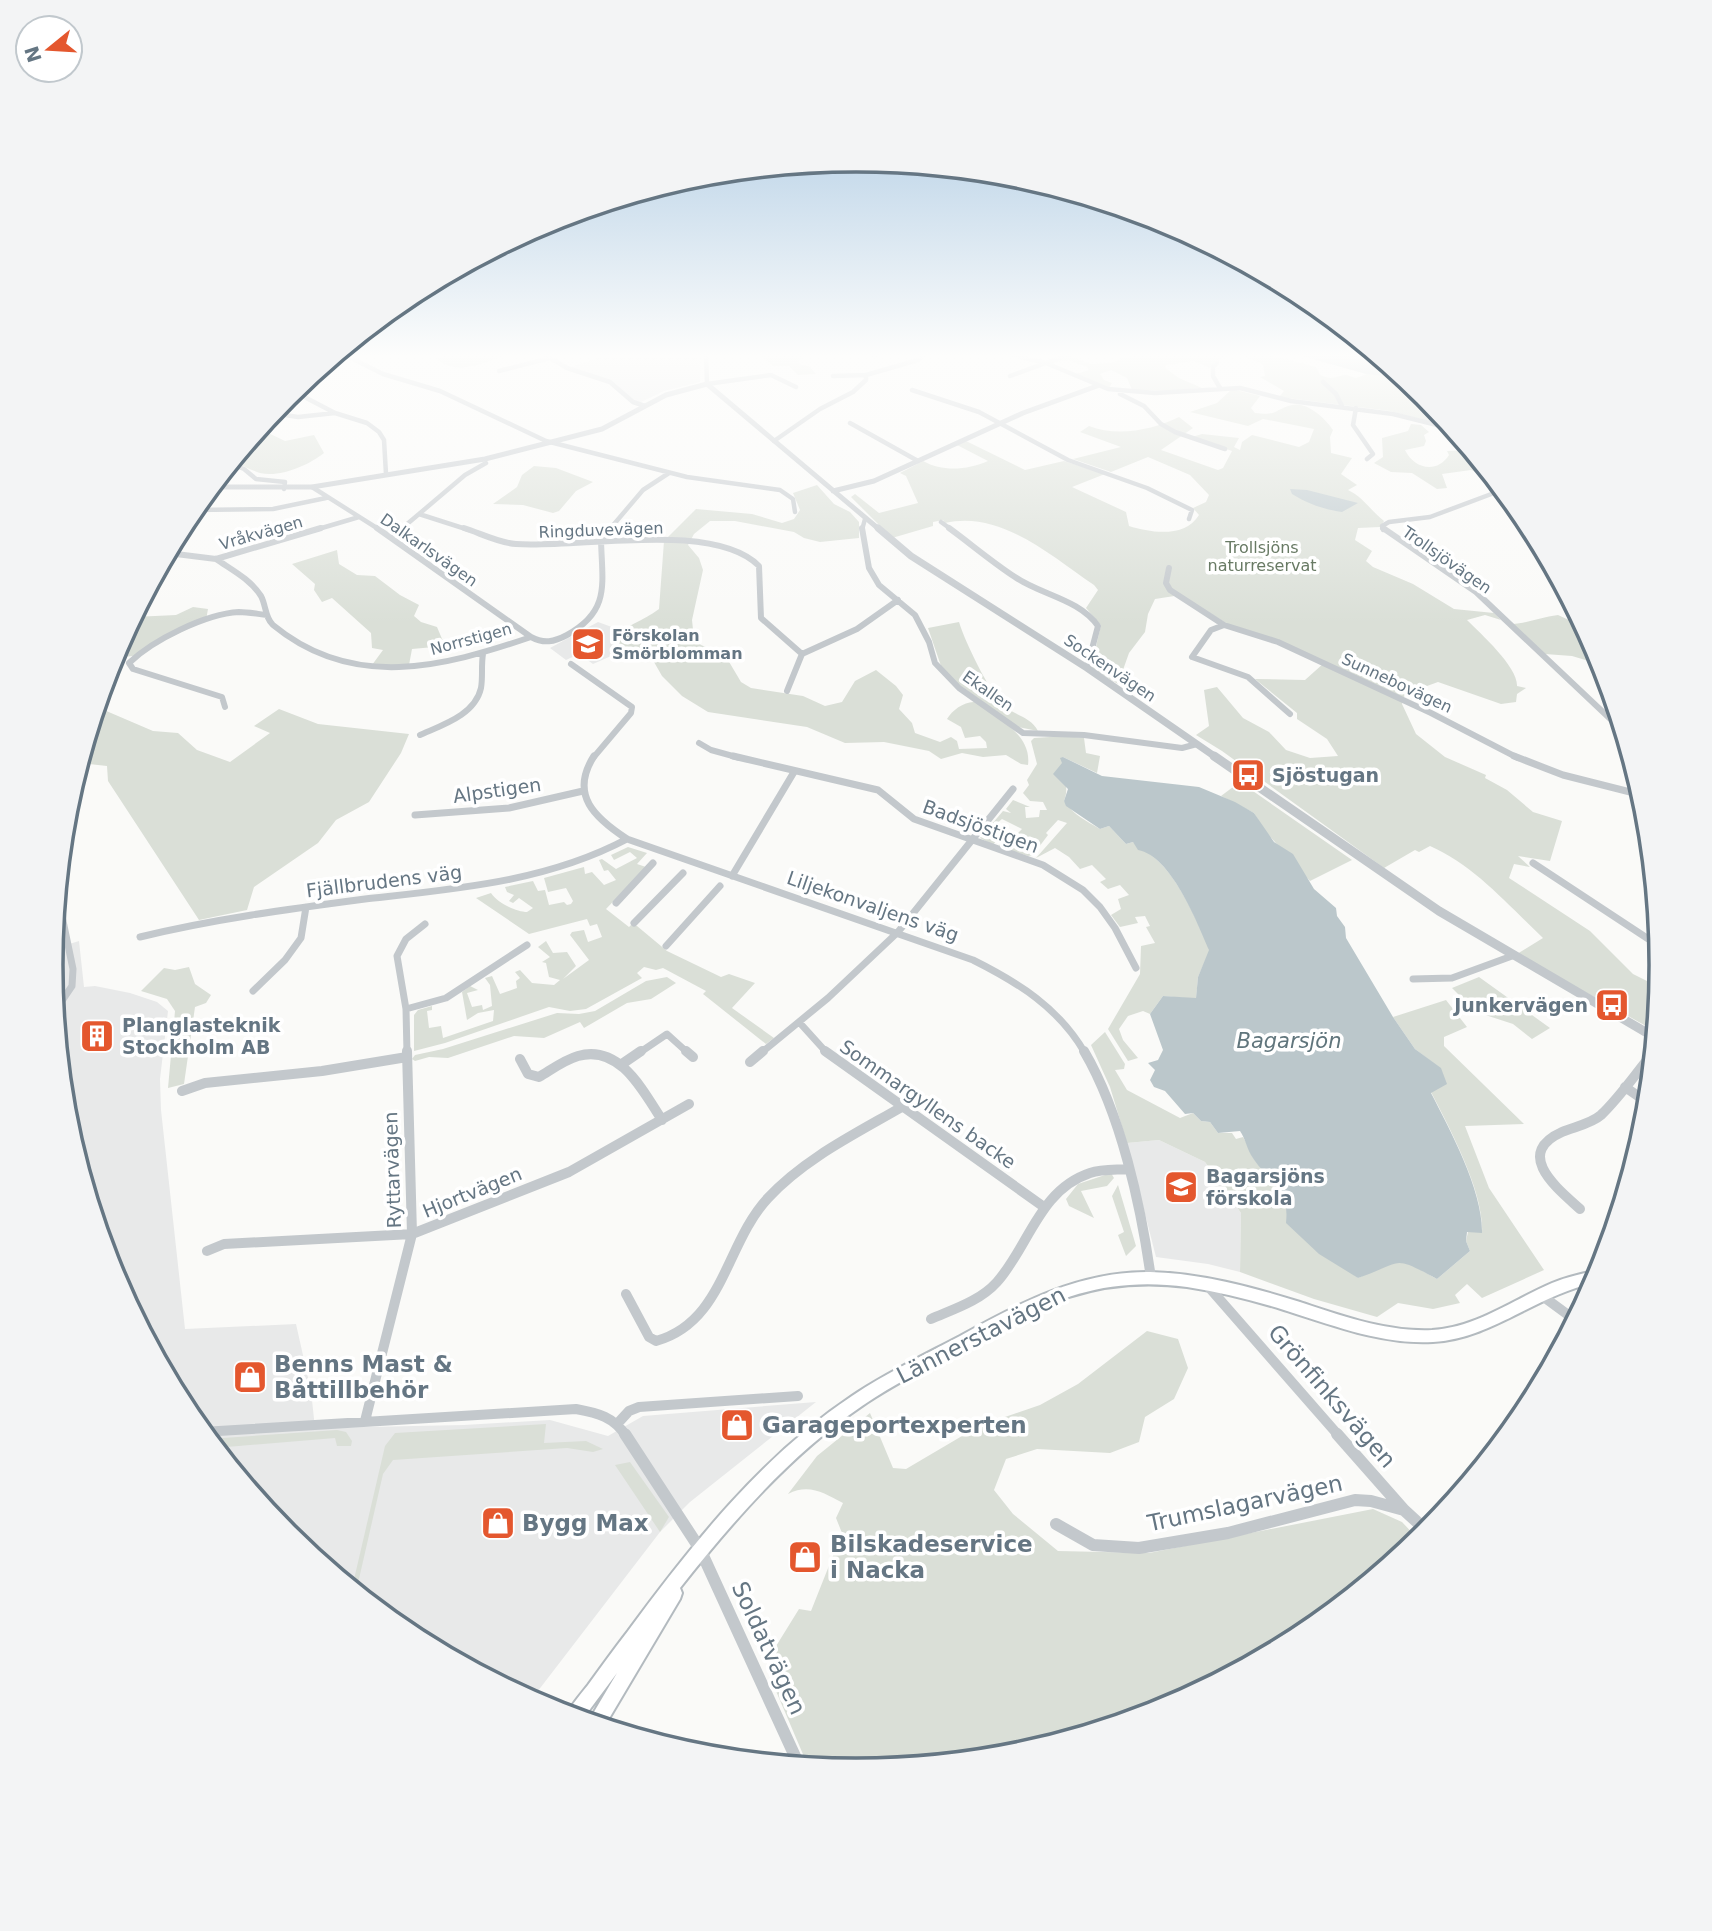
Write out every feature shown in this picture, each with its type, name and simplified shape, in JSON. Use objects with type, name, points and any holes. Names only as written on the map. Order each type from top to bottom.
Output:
[{"type":"main road","name":"Lännerstavägen","points":[[700,1549],[788,1455],[856,1402],[986,1328],[1072,1287],[1122,1278],[1151,1278],[1206,1285],[1276,1301],[1355,1326],[1390,1333],[1430,1336],[1455,1334],[1481,1326],[1569,1282],[1584,1279]]},
{"type":"main road","points":[[581,1708],[700,1549]]},
{"type":"main road","points":[[601,1716],[700,1549]]},
{"type":"street","points":[[384,443],[386,474]]},
{"type":"street","points":[[224,487],[312,487],[485,459],[550,443]]},
{"type":"street","points":[[559,443],[669,473],[780,490],[793,499],[795,512]]},
{"type":"street","name":"Sockenvägen","points":[[776,443],[911,556],[1087,668],[1439,911],[1646,1032]]},
{"type":"street","points":[[886,443],[918,461]]},
{"type":"street","points":[[833,491],[874,481],[958,443]]},
{"type":"street","points":[[1038,443],[1066,459],[1132,481],[1177,502],[1192,510],[1189,519]]},
{"type":"street","points":[[1208,443],[1225,449]]},
{"type":"street","points":[[1365,443],[1373,454],[1367,459]]},
{"type":"street","points":[[391,537],[465,475],[486,463]]},
{"type":"street","points":[[240,467],[256,478],[285,481],[284,489]]},
{"type":"street","points":[[601,540],[643,490],[669,473]]},
{"type":"street","name":"Dalkarlsvägen","points":[[312,487],[391,537],[531,637]]},
{"type":"street","name":"Trollsjövägen","points":[[1493,494],[1430,517],[1389,522],[1382,526],[1383,530],[1476,592],[1609,718]]},
{"type":"street","points":[[208,510],[281,508],[326,498]]},
{"type":"street","name":"Ringduvevägen","points":[[419,514],[514,544],[671,539],[720,546],[745,553],[759,566],[761,618],[802,654]]},
{"type":"street","name":"Vråkvägen","points":[[178,554],[216,559],[359,517]]},
{"type":"street","name":"Ekallen","points":[[865,519],[862,528],[869,568],[879,585],[915,615],[929,642],[935,663],[949,680],[1023,733],[1084,735],[1182,748],[1197,744]]},
{"type":"street","points":[[941,522],[1017,579],[1091,615],[1098,626],[1087,668]]},
{"type":"street","name":"Norrstigen","points":[[216,559],[249,579],[266,606],[272,624],[321,653],[359,665],[431,665],[483,654],[531,637],[541,643],[551,642],[593,619],[600,608],[602,596],[601,540]]},
{"type":"street","name":"Sunnebovägen","points":[[1169,568],[1166,583],[1170,590],[1224,625],[1278,642],[1421,708],[1529,763],[1629,790]]},
{"type":"street","points":[[787,691],[802,654],[857,629],[898,600]]},
{"type":"street","points":[[226,707],[222,697],[133,669],[129,663],[150,647],[218,618],[243,612],[267,615]]},
{"type":"street","points":[[1224,625],[1211,630],[1192,657],[1248,677],[1290,714]]},
{"type":"street","points":[[420,735],[458,716],[476,702],[481,691],[483,654]]},
{"type":"street","points":[[571,664],[629,705],[632,710],[595,750],[584,772],[583,791]]},
{"type":"street","name":"Badsjöstigen","points":[[699,743],[711,750],[794,772],[878,790],[914,819],[1042,865],[1088,894],[1109,919],[1136,968]]},
{"type":"street","points":[[732,876],[794,772]]},
{"type":"street","points":[[750,1062],[799,1022],[898,932],[1013,789]]},
{"type":"street","name":"Alpstigen","points":[[415,815],[509,808],[583,791]]},
{"type":"street","name":"Liljekonvaljens väg","points":[[583,791],[598,820],[627,839],[898,932],[990,967],[1019,984],[1058,1015],[1080,1041],[1096,1070],[1128,1170],[1149,1249],[1151,1278]]},
{"type":"street","name":"Fjällbrudens väg","points":[[139,937],[235,916],[521,878],[574,865],[627,839]]},
{"type":"street","points":[[616,904],[653,863]]},
{"type":"street","points":[[1533,863],[1648,939]]},
{"type":"street","points":[[634,923],[683,873]]},
{"type":"street","points":[[666,946],[720,886]]},
{"type":"street","points":[[253,991],[285,960],[301,937],[306,907]]},
{"type":"street","name":"Ryttarvägen","points":[[365,1421],[412,1234],[406,1009],[397,956],[406,939],[425,924]]},
{"type":"street","points":[[64,928],[73,969],[72,986],[64,997]]},
{"type":"street","points":[[406,1009],[446,998],[527,945]]},
{"type":"street","points":[[1413,979],[1434,982],[1458,978],[1512,956]]},
{"type":"street","name":"Sommargyllens backe","points":[[799,1022],[831,1058],[1044,1207]]},
{"type":"street","points":[[622,1064],[667,1034],[693,1057]]},
{"type":"street","points":[[520,1059],[528,1074],[539,1077],[580,1056],[611,1058],[622,1064],[662,1121]]},
{"type":"street","points":[[182,1091],[205,1083],[322,1072],[407,1057]]},
{"type":"street","points":[[1580,1209],[1546,1178],[1541,1167],[1541,1155],[1547,1142],[1559,1133],[1599,1117],[1642,1066]]},
{"type":"street","points":[[1625,1087],[1638,1096]]},
{"type":"street","name":"Hjortvägen","points":[[207,1251],[224,1244],[412,1234],[569,1172],[689,1104]]},
{"type":"street","points":[[626,1294],[649,1337],[656,1341],[664,1340],[680,1331],[696,1320],[753,1216],[770,1195],[847,1140],[900,1108]]},
{"type":"street","points":[[931,1319],[972,1300],[995,1284],[1007,1270],[1044,1207],[1079,1177],[1108,1169],[1128,1170]]},
{"type":"street","name":"Grönfinksvägen","points":[[1206,1285],[1419,1524]]},
{"type":"street","points":[[1541,1295],[1568,1315]]},
{"type":"street","points":[[215,1431],[576,1409],[598,1413],[618,1423],[629,1411],[639,1407],[798,1396]]},
{"type":"street","name":"Soldatvägen","points":[[618,1423],[700,1549],[796,1756]]},
{"type":"street","name":"Trumslagarvägen","points":[[1056,1524],[1093,1545],[1139,1548],[1228,1533],[1355,1500],[1371,1501],[1404,1510]]},
{"type":"shaded area","name":"Förskolan Smörblomman","points":[[598,622],[620,630],[611,640],[627,649],[593,664],[579,654],[566,660],[550,648]]},
{"type":"shaded area","points":[[79,941],[84,987],[95,986],[130,993],[157,1002],[168,1011],[160,1079],[161,1110],[185,1329],[296,1324],[311,1391],[315,1428],[550,1420],[608,1436],[643,1416],[816,1402],[690,1502],[660,1532],[538,1691],[505,1677],[415,1625],[333,1562],[295,1526],[227,1448],[197,1406],[169,1362],[123,1269],[90,1171],[78,1120],[65,1017],[64,946]]},
{"type":"shaded area","name":"Bagarsjöns förskola","points":[[1159,1140],[1205,1162],[1241,1213],[1240,1272],[1208,1264],[1156,1257],[1127,1143]]},
{"type":"green space","points":[[260,443],[319,443],[324,453],[285,472],[260,473],[241,465]]},
{"type":"green space","name":"Trollsjöns naturreservat","points":[[970,443],[1025,470],[1064,461],[1105,474],[1072,487],[1126,512],[1129,526],[1167,532],[1193,522],[1199,515],[1193,508],[1206,502],[1209,495],[1190,475],[1148,457],[1111,472],[1073,459],[1121,447],[1110,443],[1171,443],[1161,450],[1218,470],[1223,468],[1232,451],[1209,443],[1236,443],[1234,447],[1240,450],[1242,443],[1284,443],[1299,447],[1307,443],[1330,443],[1331,453],[1352,458],[1341,474],[1357,485],[1348,490],[1384,521],[1380,527],[1358,528],[1355,540],[1372,551],[1366,561],[1373,567],[1413,584],[1454,609],[1494,613],[1501,620],[1485,615],[1467,620],[1505,660],[1516,678],[1517,686],[1526,688],[1517,694],[1516,702],[1501,704],[1438,682],[1405,694],[1402,704],[1416,734],[1445,757],[1486,775],[1485,778],[1507,790],[1533,812],[1562,821],[1550,861],[1518,856],[1530,867],[1514,864],[1509,878],[1590,931],[1633,974],[1648,982],[1646,1026],[1517,954],[1543,938],[1490,887],[1446,854],[1430,846],[1419,852],[1415,850],[1384,868],[1196,735],[1209,726],[1204,690],[1217,687],[1243,718],[1269,732],[1286,750],[1310,758],[1338,756],[1327,739],[1297,719],[1297,713],[1255,679],[1305,680],[1324,663],[1226,623],[1181,595],[1155,599],[1148,614],[1145,632],[1129,653],[1118,684],[1091,668],[1101,625],[1086,608],[1098,590],[1060,561],[1024,538],[985,523],[945,523],[943,520],[933,522],[933,526],[892,538],[851,497],[855,494],[879,513],[918,503],[906,476],[900,473],[923,461],[939,467],[955,468],[988,461],[957,445]]},
{"type":"green space","points":[[1382,443],[1425,443],[1424,446],[1405,450],[1420,465],[1438,465],[1449,455],[1447,451],[1458,451],[1476,472],[1471,470],[1442,474],[1447,488],[1437,489],[1412,473],[1391,472],[1374,463],[1383,457]]},
{"type":"green space","points":[[534,466],[556,468],[593,482],[576,491],[559,511],[553,513],[523,505],[493,504],[517,487],[522,475]]},
{"type":"green space","points":[[817,485],[834,504],[850,512],[859,522],[859,538],[820,542],[794,532],[735,521],[710,521],[694,534],[688,545],[699,558],[703,570],[692,620],[694,639],[701,645],[725,655],[741,682],[751,688],[803,696],[825,706],[842,702],[855,681],[876,670],[903,695],[899,709],[912,723],[915,733],[940,742],[951,737],[957,741],[959,749],[987,748],[986,742],[980,736],[965,738],[961,727],[947,719],[959,707],[975,702],[1019,736],[1028,754],[1028,765],[1006,755],[983,757],[962,753],[941,759],[929,751],[884,742],[845,743],[807,727],[708,712],[682,696],[662,676],[654,662],[610,640],[659,609],[664,541],[696,509],[752,514],[782,523],[794,519],[800,510],[793,493]]},
{"type":"green space","points":[[337,550],[339,564],[357,575],[375,576],[400,595],[419,605],[414,616],[421,622],[437,627],[445,646],[412,649],[409,665],[372,665],[383,650],[372,648],[371,633],[332,598],[322,602],[314,590],[315,584],[292,564]]},
{"type":"green space","points":[[193,607],[208,609],[206,620],[133,656],[125,657],[144,617],[176,615]]},
{"type":"green space","points":[[1558,615],[1569,620],[1589,661],[1572,656],[1545,654],[1512,624]]},
{"type":"green space","points":[[959,622],[978,666],[997,698],[1038,731],[1018,727],[954,681],[941,666],[928,628]]},
{"type":"green space","points":[[279,709],[318,724],[409,734],[401,753],[369,802],[336,820],[318,843],[254,887],[247,910],[199,920],[108,781],[107,766],[89,764],[105,711],[153,731],[178,733],[197,750],[230,762],[270,733],[254,726]]},
{"type":"green space","points":[[1034,738],[1084,738],[1086,753],[1100,756],[1097,773],[1063,757],[1062,769],[1066,789],[1064,801],[1072,810],[1100,829],[1109,826],[1126,844],[1133,842],[1166,869],[1181,891],[1210,950],[1198,977],[1196,999],[1163,996],[1150,1014],[1143,1011],[1128,1016],[1119,1029],[1123,1040],[1138,1058],[1128,1061],[1108,1029],[1140,974],[1141,946],[1155,943],[1146,927],[1150,926],[1145,916],[1135,917],[1138,923],[1120,927],[1111,915],[1121,909],[1118,899],[1129,895],[1120,885],[1108,889],[1100,882],[1106,879],[1092,865],[1080,869],[1069,857],[1055,848],[1036,858],[1067,823],[1058,820],[1046,833],[1048,835],[1033,855],[1028,856],[998,847],[1005,839],[1013,838],[1022,829],[1002,819],[996,824],[1005,829],[993,845],[980,838],[1003,811],[1011,813],[1006,809],[1013,800],[1030,807],[1025,807],[1026,818],[1039,817],[1040,810],[1047,810],[1043,802],[1030,801],[1023,793],[1037,764],[1031,741]]},
{"type":"green space","points":[[1237,780],[1352,860],[1310,881],[1265,831],[1254,813],[1221,796],[1237,784]]},
{"type":"green space","points":[[628,847],[647,853],[637,864],[646,867],[606,909],[629,927],[632,924],[637,926],[667,951],[721,977],[729,974],[755,983],[732,1008],[774,1038],[766,1044],[703,994],[706,991],[663,968],[656,970],[644,967],[637,973],[642,978],[586,1009],[570,1011],[549,1007],[414,1051],[414,1015],[418,1010],[432,1006],[432,1010],[427,1011],[429,1028],[441,1026],[443,1038],[493,1021],[494,1010],[478,1013],[467,1020],[462,992],[470,986],[478,990],[467,993],[472,1007],[482,1005],[483,1010],[492,1006],[490,985],[485,978],[492,976],[500,994],[517,988],[516,981],[520,978],[515,972],[520,970],[532,983],[554,985],[560,980],[549,977],[546,963],[542,962],[550,957],[538,947],[546,941],[553,953],[567,952],[576,966],[563,979],[589,960],[570,935],[572,932],[584,930],[588,942],[602,937],[597,924],[590,926],[587,919],[529,934],[476,898],[491,893],[508,906],[527,912],[533,908],[519,898],[513,903],[509,901],[514,895],[507,892],[505,887],[533,881],[538,891],[545,890],[549,905],[564,902],[571,904],[573,901],[566,888],[548,892],[544,878],[584,867],[585,874],[592,872],[604,885],[616,880],[608,870],[604,871],[599,860],[602,859],[616,869],[637,858],[630,852],[614,860],[611,855]]},
{"type":"green space","points":[[189,967],[195,984],[211,995],[206,1003],[195,1007],[184,1084],[168,1088],[175,1011],[167,999],[141,991],[164,968],[175,970]]},
{"type":"green space","points":[[667,977],[676,983],[651,999],[627,1003],[584,1028],[580,1022],[544,1038],[514,1036],[448,1058],[412,1059],[415,1055],[443,1049],[557,1013],[579,1014],[595,1011],[646,981]]},
{"type":"green space","points":[[1479,977],[1550,1028],[1532,1039],[1513,1024],[1464,1008],[1456,1000],[1460,996],[1452,988]]},
{"type":"green space","points":[[1446,1000],[1467,1027],[1444,1037],[1444,1046],[1524,1124],[1465,1126],[1489,1188],[1544,1270],[1482,1298],[1467,1284],[1455,1295],[1460,1303],[1433,1309],[1398,1303],[1377,1317],[1314,1299],[1240,1272],[1241,1213],[1205,1162],[1159,1140],[1127,1143],[1110,1087],[1091,1045],[1105,1032],[1125,1064],[1124,1069],[1115,1070],[1127,1090],[1180,1118],[1193,1113],[1201,1121],[1210,1122],[1218,1133],[1232,1133],[1236,1139],[1243,1137],[1259,1166],[1282,1193],[1287,1223],[1358,1278],[1398,1262],[1413,1266],[1437,1279],[1470,1251],[1466,1241],[1468,1232],[1482,1232],[1478,1198],[1464,1161],[1431,1092],[1441,1069],[1415,1049],[1393,1017]]},
{"type":"green space","points":[[1111,1173],[1114,1178],[1107,1186],[1081,1191],[1094,1218],[1069,1206],[1066,1199],[1078,1184]]},
{"type":"green space","points":[[1118,1185],[1136,1246],[1126,1256],[1118,1235],[1124,1232],[1112,1196]]},
{"type":"green space","points":[[1147,1331],[1178,1339],[1188,1368],[1174,1399],[1145,1417],[1139,1442],[1110,1453],[1037,1449],[1006,1459],[994,1490],[1013,1514],[1058,1551],[1149,1553],[1373,1509],[1402,1522],[1411,1532],[1339,1595],[1297,1625],[1207,1677],[1111,1716],[1011,1743],[960,1752],[908,1757],[804,1757],[773,1684],[773,1651],[799,1609],[811,1611],[842,1533],[836,1518],[843,1503],[810,1489],[788,1494],[817,1456],[870,1413],[893,1468],[906,1469],[979,1426],[1040,1405],[1078,1384]]},
{"type":"green space","points":[[546,1424],[544,1443],[586,1441],[603,1449],[593,1452],[567,1448],[393,1460],[383,1474],[358,1583],[354,1579],[385,1446],[395,1433]]},
{"type":"green space","points":[[337,1430],[346,1432],[352,1441],[351,1446],[337,1446],[335,1438],[226,1447],[220,1438]]},
{"type":"green space","points":[[630,1462],[669,1517],[660,1532],[615,1465]]},
{"type":"water","points":[[1290,489],[1307,490],[1358,503],[1342,512],[1335,511],[1304,501],[1292,494]]},
{"type":"water","name":"Bagarsjön","points":[[1063,757],[1102,776],[1199,787],[1235,802],[1254,813],[1274,842],[1293,854],[1314,889],[1336,908],[1337,916],[1345,927],[1346,938],[1393,1017],[1415,1049],[1441,1068],[1447,1084],[1431,1093],[1456,1142],[1471,1180],[1481,1216],[1482,1233],[1467,1232],[1466,1241],[1470,1251],[1437,1279],[1404,1263],[1391,1265],[1358,1278],[1319,1254],[1286,1223],[1285,1200],[1281,1192],[1251,1155],[1240,1131],[1218,1133],[1210,1122],[1201,1121],[1193,1113],[1185,1114],[1165,1091],[1154,1087],[1150,1080],[1155,1070],[1148,1063],[1158,1060],[1163,1050],[1150,1014],[1163,996],[1196,998],[1198,977],[1209,950],[1181,892],[1161,864],[1138,850],[1133,842],[1126,844],[1109,826],[1100,829],[1066,806],[1064,801],[1068,789],[1053,774],[1062,763],[1060,758]]},
{"type":"place","name":"Förskolan Smörblomman","points":[[588,644]]},
{"type":"place","name":"Sjöstugan","points":[[1248,775]]},
{"type":"place","name":"Junkervägen","points":[[1612,1005]]},
{"type":"place","name":"Planglasteknik Stockholm AB","points":[[97,1036]]},
{"type":"place","name":"Bagarsjöns förskola","points":[[1181,1187]]},
{"type":"place","name":"Benns Mast & Båttillbehör","points":[[250,1377]]},
{"type":"place","name":"Garageportexperten","points":[[737,1425]]},
{"type":"place","name":"Bygg Max","points":[[498,1523]]},
{"type":"place","name":"Bilskadeservice i Nacka","points":[[805,1557]]}]
